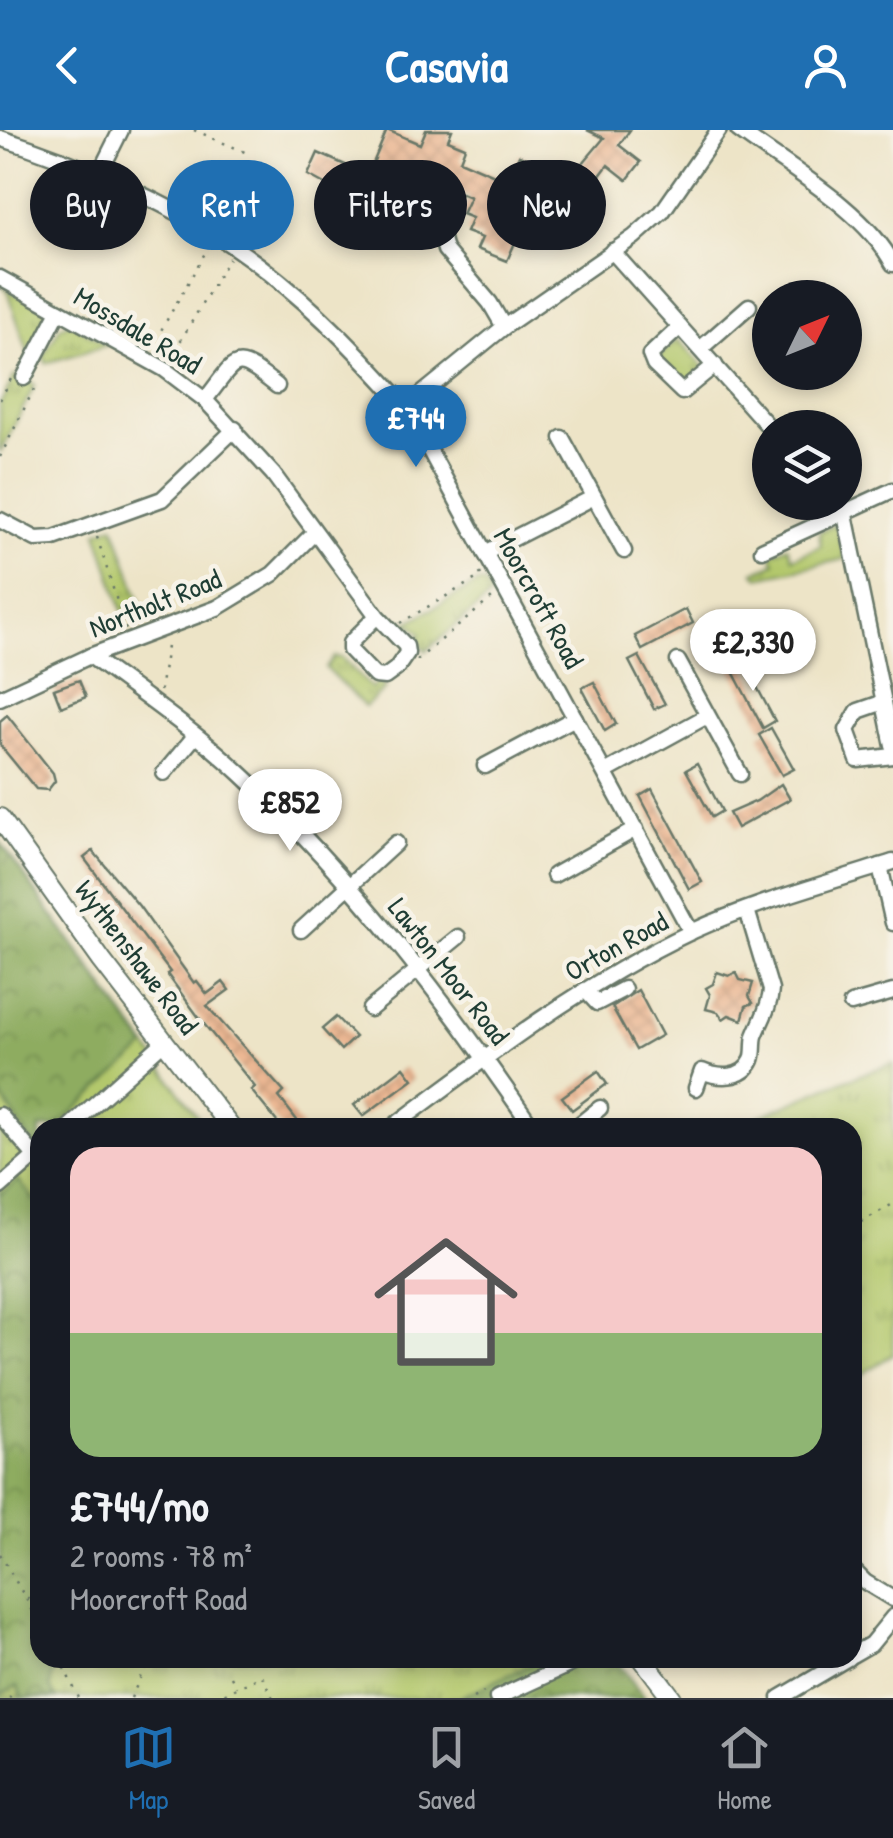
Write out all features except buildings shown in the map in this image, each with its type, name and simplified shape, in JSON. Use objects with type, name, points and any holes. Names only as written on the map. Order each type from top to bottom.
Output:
[{"type":"main road","name":"Wythenshawe Road","points":[[0,818],[102,960],[224,1118]]},
{"type":"main road","points":[[650,1668],[672,1698]]},
{"type":"street","points":[[106,160],[120,130]]},
{"type":"street","points":[[406,407],[504,326],[634,237],[662,212],[719,130]]},
{"type":"street","points":[[738,130],[849,213],[886,250],[893,264]]},
{"type":"street","name":"Moorcroft Road","points":[[0,138],[57,160]]},
{"type":"street","name":"Moorcroft Road","points":[[239,250],[357,351],[406,407],[691,932]]},
{"type":"street","points":[[445,250],[490,302],[504,326]]},
{"type":"street","points":[[612,251],[754,410]]},
{"type":"street","name":"Mossdale Road","points":[[0,278],[164,368],[205,400],[273,474],[377,616]]},
{"type":"street","points":[[700,349],[748,306]]},
{"type":"street","points":[[24,378],[59,311]]},
{"type":"street","points":[[680,327],[650,355],[654,366],[682,392],[715,366]]},
{"type":"street","points":[[205,400],[233,365],[240,362],[248,362],[277,386]]},
{"type":"street","points":[[0,520],[36,539],[54,538],[162,499],[235,430]]},
{"type":"street","points":[[562,438],[624,551]]},
{"type":"street","points":[[862,499],[893,490]]},
{"type":"street","points":[[485,553],[594,497]]},
{"type":"street","points":[[762,550],[815,520]]},
{"type":"street","points":[[843,520],[893,746]]},
{"type":"street","name":"Northolt Road","points":[[0,698],[90,656],[218,608],[274,574],[314,533]]},
{"type":"street","points":[[377,616],[406,646],[407,653],[385,677],[375,676],[350,650],[350,643],[377,616]]},
{"type":"street","name":"Lawton Moor Road","points":[[90,656],[240,772],[349,886],[485,1057],[527,1118]]},
{"type":"street","points":[[678,660],[740,774]]},
{"type":"street","points":[[884,702],[858,711],[847,730],[858,760],[893,756]]},
{"type":"street","points":[[605,772],[708,716]]},
{"type":"street","points":[[486,766],[576,718]]},
{"type":"street","points":[[164,773],[195,736]]},
{"type":"street","points":[[554,875],[636,830]]},
{"type":"street","points":[[301,930],[396,843]]},
{"type":"street","points":[[886,864],[893,923]]},
{"type":"street","name":"Orton Road","points":[[404,1118],[485,1057],[585,990],[691,932],[818,884],[886,864]]},
{"type":"street","points":[[696,1088],[702,1071],[728,1077],[744,1071],[753,1058],[754,1040],[770,1002],[772,990],[747,910]]},
{"type":"street","points":[[370,1008],[458,937]]},
{"type":"street","points":[[585,990],[596,1003],[624,988]]},
{"type":"street","points":[[852,1004],[893,992]]},
{"type":"street","points":[[79,1118],[166,1041]]},
{"type":"street","points":[[588,1118],[600,1108]]},
{"type":"street","points":[[0,1115],[30,1146]]},
{"type":"street","points":[[0,1188],[30,1161]]},
{"type":"street","points":[[862,1579],[893,1599]]},
{"type":"street","points":[[862,1649],[893,1617]]},
{"type":"street","points":[[496,1698],[562,1668]]},
{"type":"street","points":[[780,1698],[830,1668]]},
{"type":"path","points":[[194,130],[247,153]]},
{"type":"path","points":[[146,358],[207,250]]},
{"type":"path","points":[[164,368],[233,250]]},
{"type":"path","points":[[0,400],[14,373],[36,384],[0,456]]},
{"type":"path","points":[[94,525],[129,641]]},
{"type":"path","points":[[390,628],[482,576],[473,560],[485,553]]},
{"type":"path","points":[[402,662],[419,660],[504,588]]},
{"type":"path","points":[[158,707],[166,628]]},
{"type":"path","points":[[862,1221],[893,1204]]},
{"type":"path","points":[[0,1554],[30,1607]]},
{"type":"path","points":[[25,1598],[30,1599]]},
{"type":"path","points":[[64,1668],[79,1698]]},
{"type":"path","points":[[131,1698],[144,1668]]},
{"type":"path","points":[[231,1676],[236,1688]]},
{"type":"path","points":[[214,1698],[262,1676],[273,1698]]},
{"type":"path","points":[[9,1698],[17,1698]]},
{"type":"green space","points":[[0,285],[45,307],[51,317],[29,355],[7,291]]},
{"type":"green space","points":[[70,322],[107,345],[46,363],[43,356],[60,327]]},
{"type":"green space","points":[[678,339],[707,370],[683,386],[659,362],[660,355]]},
{"type":"green space","points":[[15,375],[35,385],[0,453],[0,404]]},
{"type":"green space","points":[[836,524],[845,559],[759,577],[754,572],[775,563],[771,554],[788,546],[793,558],[821,546],[819,532]]},
{"type":"green space","points":[[114,525],[144,613],[125,619],[97,532]]},
{"type":"green space","points":[[478,583],[485,584],[492,595],[426,651],[416,641],[421,634],[411,624],[405,630],[402,626]]},
{"type":"green space","points":[[334,657],[342,658],[371,688],[378,682],[386,688],[365,707],[326,668]]},
{"type":"green space","points":[[0,842],[199,1118],[30,1118],[30,1668],[622,1668],[645,1698],[0,1698]]},
{"type":"green space","points":[[0,842],[146,1047],[66,1118],[30,1118],[30,1139],[0,1094]]},
{"type":"green space","points":[[893,1063],[893,1354],[862,1374],[862,1118],[756,1118]]},
{"type":"green space","points":[[18,1180],[30,1194],[30,1668],[54,1668],[50,1687],[56,1698],[23,1698],[17,1686],[0,1695],[0,1195]]},
{"type":"green space","points":[[524,1668],[622,1668],[645,1698],[458,1698]]}]
